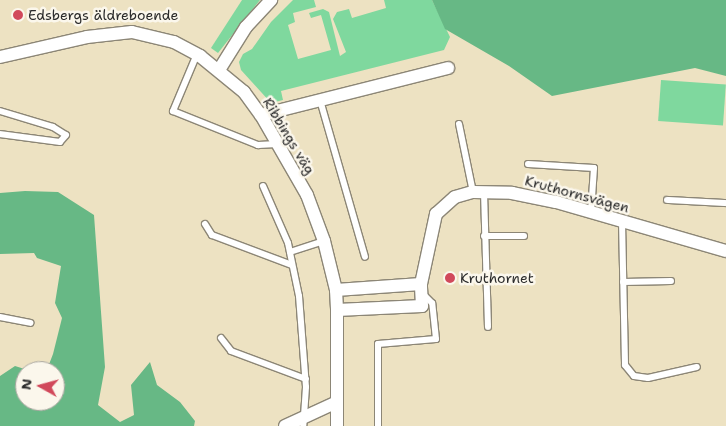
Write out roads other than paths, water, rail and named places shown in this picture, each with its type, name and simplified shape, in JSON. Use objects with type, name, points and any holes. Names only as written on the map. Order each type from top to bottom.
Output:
[{"type":"street","points":[[219,70],[246,28],[270,0]]},
{"type":"street","name":"Ribbings väg","points":[[0,57],[87,37],[132,32],[174,42],[197,54],[244,92],[261,114],[307,195],[324,241],[336,290],[337,426]]},
{"type":"street","points":[[261,114],[448,68]]},
{"type":"street","name":"Kruthornsvägen","points":[[337,310],[422,306],[421,289],[436,214],[455,197],[478,192],[512,193],[591,212],[726,251]]},
{"type":"street","points":[[336,290],[421,289]]},
{"type":"street","points":[[285,426],[304,422],[337,402]]},
{"type":"lane","points":[[197,54],[173,112],[258,145],[279,144]]},
{"type":"lane","points":[[320,100],[364,257]]},
{"type":"lane","points":[[0,111],[58,129],[66,135],[60,142],[0,134]]},
{"type":"lane","points":[[459,124],[478,192],[484,236],[488,327]]},
{"type":"lane","points":[[528,164],[594,168],[591,212]]},
{"type":"lane","points":[[263,186],[290,252],[299,296],[306,379],[304,422]]},
{"type":"lane","points":[[667,200],[726,202]]},
{"type":"lane","points":[[622,221],[625,365],[629,373],[648,378],[697,367]]},
{"type":"lane","points":[[205,224],[212,235],[292,265]]},
{"type":"lane","points":[[484,236],[524,236]]},
{"type":"lane","points":[[290,252],[324,241]]},
{"type":"lane","points":[[623,282],[671,281]]},
{"type":"lane","points":[[378,426],[378,344],[436,339],[432,303],[421,289]]},
{"type":"lane","points":[[0,317],[30,323]]},
{"type":"lane","points":[[221,338],[230,351],[306,379]]},
{"type":"place","name":"Edsbergs äldreboende","points":[[18,15]]},
{"type":"place","name":"Kruthornet","points":[[450,278]]}]
